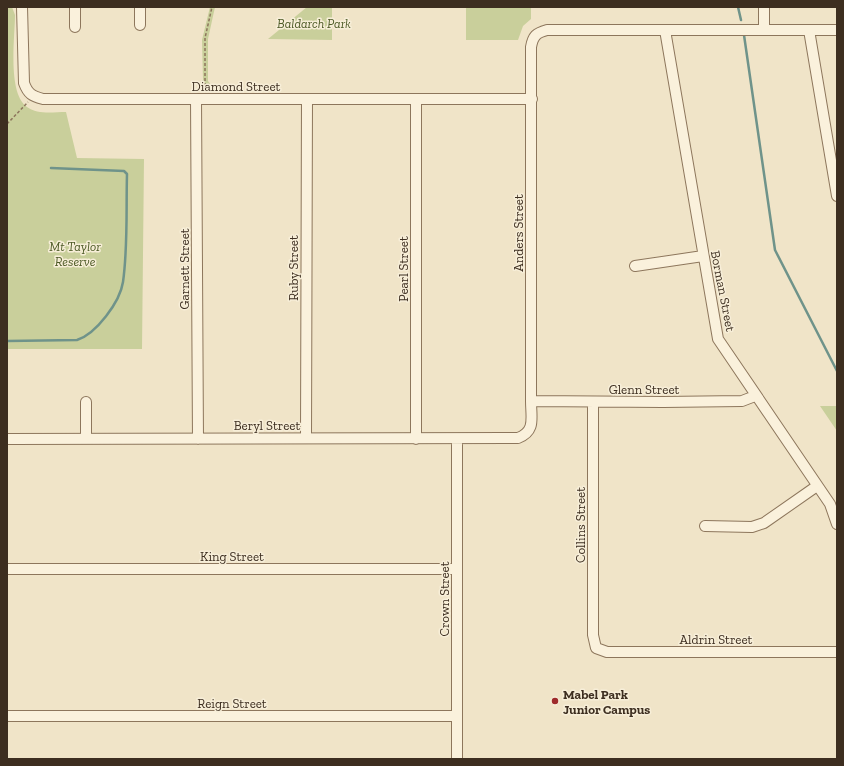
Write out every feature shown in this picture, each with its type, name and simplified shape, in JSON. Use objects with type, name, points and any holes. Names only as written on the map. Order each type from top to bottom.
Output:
[{"type":"street","points":[[22,7],[24,83],[27,91],[32,96]]},
{"type":"street","points":[[75,7],[75,27]]},
{"type":"street","points":[[140,7],[140,25]]},
{"type":"street","points":[[764,7],[764,30]]},
{"type":"street","name":"Anders Street","points":[[526,435],[531,429],[531,47],[533,37],[538,32],[547,30],[664,30]]},
{"type":"street","points":[[664,30],[837,30]]},
{"type":"street","name":"Borman Street","points":[[664,30],[718,339],[755,396],[830,504],[837,524]]},
{"type":"street","points":[[809,30],[835,167],[837,196]]},
{"type":"street","name":"Diamond Street","points":[[32,96],[43,99],[532,99]]},
{"type":"street","name":"Garnett Street","points":[[198,439],[200,99]]},
{"type":"street","name":"Ruby Street","points":[[306,99],[306,438]]},
{"type":"street","name":"Pearl Street","points":[[416,99],[416,439]]},
{"type":"street","points":[[635,266],[703,256]]},
{"type":"street","name":"Glenn Street","points":[[531,401],[742,401],[755,396]]},
{"type":"street","points":[[86,402],[86,438]]},
{"type":"street","name":"Collins Street","points":[[593,402],[593,635],[596,648]]},
{"type":"street","name":"Beryl Street","points":[[7,438],[457,439],[518,438],[526,435]]},
{"type":"street","name":"Crown Street","points":[[457,439],[457,759]]},
{"type":"street","points":[[705,526],[752,527],[764,523],[817,486]]},
{"type":"street","name":"King Street","points":[[7,569],[457,569]]},
{"type":"street","name":"Aldrin Street","points":[[596,648],[607,652],[837,652]]},
{"type":"street","name":"Reign Street","points":[[7,716],[457,716]]},
{"type":"path","points":[[200,99],[205,38],[212,7]]},
{"type":"path","points":[[7,124],[32,96]]},
{"type":"green space","name":"Mt Taylor Reserve","points":[[7,7],[12,7],[15,15],[14,78],[21,100],[27,107],[31,110],[41,112],[66,112],[77,158],[144,159],[142,349],[7,349]]},
{"type":"green space","points":[[210,7],[215,7],[208,39],[208,81],[211,85],[198,85],[203,80],[202,40]]},
{"type":"green space","name":"Baldarch Park","points":[[307,7],[332,7],[332,40],[268,39]]},
{"type":"green space","points":[[466,7],[531,7],[531,19],[523,26],[518,40],[466,40]]},
{"type":"green space","points":[[820,406],[837,406],[837,431]]},
{"type":"waterway","points":[[738,7],[741,20]]},
{"type":"waterway","points":[[744,35],[775,250],[837,371]]},
{"type":"waterway","points":[[7,341],[77,340],[84,337],[106,316],[121,290],[125,269],[127,174],[124,171],[51,168]]},
{"type":"place","name":"Mabel Park Junior Campus","points":[[555,701]]}]
